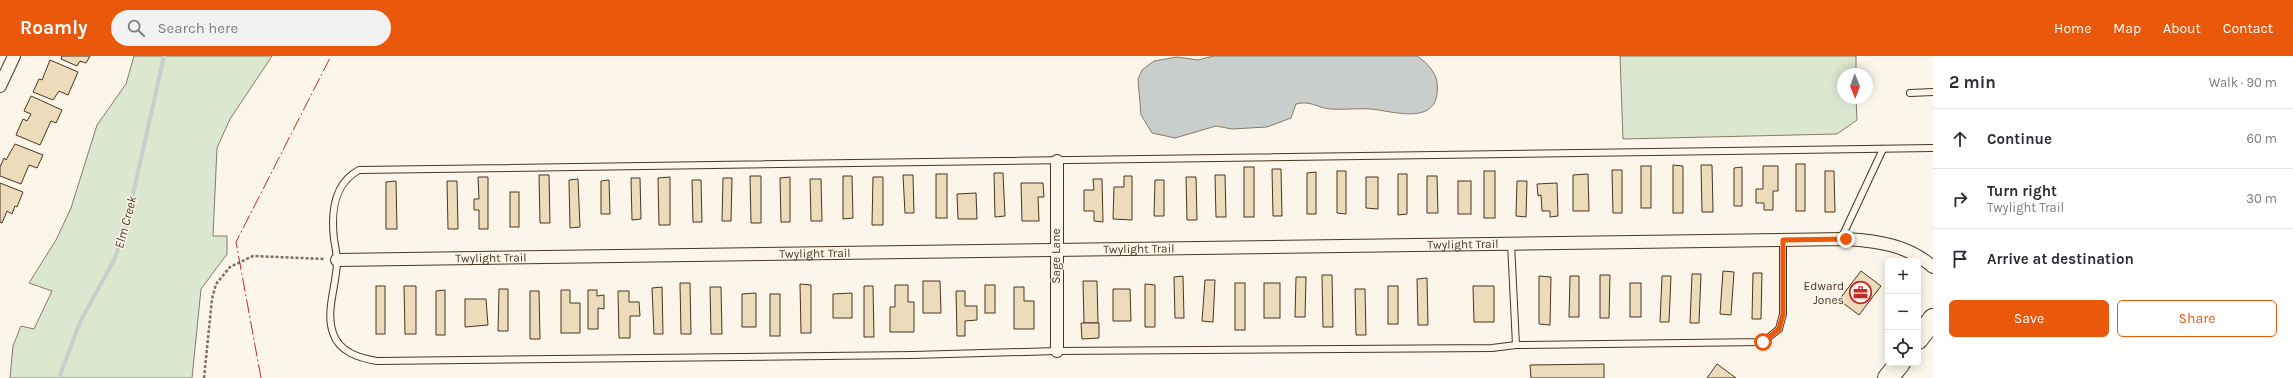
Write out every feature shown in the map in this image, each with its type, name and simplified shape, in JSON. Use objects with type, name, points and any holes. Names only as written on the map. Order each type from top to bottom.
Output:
[{"type":"highway","points":[[1921,334],[1933,319]]},
{"type":"highway","points":[[1888,378],[1898,366]]},
{"type":"street","points":[[0,86],[14,56]]},
{"type":"street","name":"Sage Lane","points":[[1057,161],[1057,351]]},
{"type":"street","name":"Twylight Trail","points":[[337,260],[1841,239],[1875,241],[1904,248],[1924,260],[1933,268]]},
{"type":"lane","points":[[1910,93],[1933,92]]},
{"type":"lane","points":[[1783,240],[1783,314],[1779,329],[1763,342],[1516,345],[1492,348],[1057,351],[913,355],[377,361],[360,358],[345,350],[333,333],[331,308],[337,260],[333,219],[335,202],[339,190],[346,179],[359,170],[1933,148]]},
{"type":"lane","points":[[1841,239],[1883,149]]},
{"type":"lane","points":[[1511,243],[1516,345]]},
{"type":"path","points":[[204,378],[212,299],[216,284],[230,267],[253,256],[294,256],[337,260]]},
{"type":"green space","points":[[134,56],[272,56],[230,119],[217,148],[213,236],[227,236],[227,254],[201,289],[192,378],[10,378],[13,346],[21,326],[34,329],[52,291],[29,283],[56,240],[71,208],[97,125],[126,84]]},
{"type":"green space","points":[[1620,56],[1856,56],[1856,68],[1837,68],[1837,104],[1856,104],[1857,120],[1837,134],[1623,139]]},
{"type":"shaded area","points":[[1213,56],[1417,56],[1427,64],[1434,74],[1437,82],[1437,96],[1432,106],[1425,111],[1416,114],[1405,114],[1371,109],[1331,109],[1301,103],[1296,104],[1291,118],[1267,127],[1232,129],[1216,126],[1175,138],[1152,133],[1141,115],[1138,79],[1142,70],[1154,61],[1177,57],[1198,60]]},
{"type":"building","points":[[62,56],[90,56],[86,63],[80,61],[77,66],[61,59]]},
{"type":"building","points":[[50,60],[78,72],[68,95],[59,91],[53,100],[33,92],[39,79],[42,80]]},
{"type":"building","points":[[31,96],[62,110],[56,123],[51,121],[40,145],[16,135],[23,119],[27,121],[31,114],[24,111]]},
{"type":"building","points":[[15,144],[43,155],[37,168],[29,165],[21,184],[0,176],[0,167],[4,158],[6,160]]},
{"type":"building","points":[[1796,164],[1805,164],[1805,211],[1796,211]]},
{"type":"building","points":[[1673,165],[1683,166],[1683,213],[1673,213]]},
{"type":"building","points":[[1701,165],[1712,165],[1713,212],[1702,212]]},
{"type":"building","points":[[1641,166],[1651,166],[1651,208],[1641,208]]},
{"type":"building","points":[[1763,166],[1778,166],[1778,191],[1773,191],[1773,210],[1764,210],[1764,203],[1756,203],[1756,189],[1763,189]]},
{"type":"building","points":[[1244,167],[1254,167],[1254,217],[1244,217]]},
{"type":"building","points":[[1742,167],[1742,206],[1734,206],[1734,168]]},
{"type":"building","points":[[1272,169],[1281,169],[1282,216],[1273,216]]},
{"type":"building","points":[[1612,170],[1622,170],[1622,213],[1613,213]]},
{"type":"building","points":[[1337,171],[1346,171],[1346,214],[1337,213]]},
{"type":"building","points":[[1484,171],[1495,171],[1495,218],[1484,218]]},
{"type":"building","points":[[1825,171],[1834,171],[1835,212],[1825,212]]},
{"type":"building","points":[[1316,172],[1316,214],[1307,214],[1307,173]]},
{"type":"building","points":[[994,173],[1003,173],[1005,216],[995,217]]},
{"type":"building","points":[[936,174],[947,174],[947,218],[936,218]]},
{"type":"building","points":[[1398,174],[1407,174],[1407,214],[1398,215]]},
{"type":"building","points":[[1588,174],[1589,211],[1573,211],[1573,175]]},
{"type":"building","points":[[539,175],[549,175],[550,223],[540,223]]},
{"type":"building","points":[[903,175],[913,175],[914,213],[905,213]]},
{"type":"building","points":[[1215,175],[1225,175],[1226,217],[1216,217]]},
{"type":"building","points":[[750,176],[761,176],[761,223],[751,223]]},
{"type":"building","points":[[843,176],[852,176],[853,218],[843,219]]},
{"type":"building","points":[[1124,176],[1132,176],[1132,220],[1113,219],[1114,187],[1124,187]]},
{"type":"building","points":[[1427,176],[1437,176],[1438,213],[1427,213]]},
{"type":"building","points":[[478,177],[488,177],[488,229],[479,229],[479,210],[474,210],[474,199],[479,199]]},
{"type":"building","points":[[670,177],[670,225],[659,225],[658,178]]},
{"type":"building","points":[[790,177],[790,222],[781,222],[780,178]]},
{"type":"building","points":[[873,177],[883,177],[883,225],[872,225]]},
{"type":"building","points":[[1186,177],[1196,177],[1197,220],[1187,220]]},
{"type":"building","points":[[1366,177],[1378,177],[1378,209],[1366,208]]},
{"type":"building","points":[[631,178],[640,178],[641,219],[632,220]]},
{"type":"building","points":[[723,178],[732,178],[731,221],[722,221]]},
{"type":"building","points":[[578,179],[580,227],[570,228],[569,180]]},
{"type":"building","points":[[810,179],[821,179],[822,221],[811,221]]},
{"type":"building","points":[[1093,179],[1102,179],[1103,222],[1094,221],[1094,211],[1084,211],[1084,190],[1094,190]]},
{"type":"building","points":[[609,180],[610,214],[601,214],[601,181]]},
{"type":"building","points":[[692,180],[701,180],[702,222],[693,222]]},
{"type":"building","points":[[1155,180],[1164,180],[1164,216],[1154,216]]},
{"type":"building","points":[[396,181],[397,229],[386,229],[386,182]]},
{"type":"building","points":[[447,181],[457,181],[458,229],[448,229]]},
{"type":"building","points":[[1458,181],[1471,181],[1471,214],[1458,214]]},
{"type":"building","points":[[1517,181],[1527,181],[1526,217],[1516,216]]},
{"type":"building","points":[[0,183],[23,192],[17,207],[15,206],[12,214],[7,211],[2,223],[0,222]]},
{"type":"building","points":[[1021,183],[1043,183],[1044,197],[1038,197],[1039,221],[1022,221]]},
{"type":"building","points":[[1557,183],[1558,216],[1550,217],[1550,211],[1542,211],[1541,195],[1538,196],[1537,184]]},
{"type":"building","points":[[510,192],[519,192],[519,227],[510,227]]},
{"type":"building","points":[[976,193],[977,219],[958,219],[957,194]]},
{"type":"building","points":[[1723,271],[1734,272],[1731,315],[1720,314]]},
{"type":"building","name":"Edward Jones","points":[[1861,271],[1881,286],[1859,315],[1839,300]]},
{"type":"building","points":[[1753,273],[1762,273],[1761,319],[1752,319]]},
{"type":"building","points":[[1692,274],[1701,274],[1699,323],[1690,323]]},
{"type":"building","points":[[1322,275],[1332,275],[1333,327],[1323,327]]},
{"type":"building","points":[[1600,275],[1610,275],[1609,318],[1600,318]]},
{"type":"building","points":[[1183,276],[1184,318],[1175,318],[1174,277]]},
{"type":"building","points":[[1539,276],[1551,277],[1550,325],[1539,324]]},
{"type":"building","points":[[1570,276],[1579,276],[1579,317],[1569,317]]},
{"type":"building","points":[[1662,276],[1671,276],[1669,322],[1660,322]]},
{"type":"building","points":[[1296,277],[1306,277],[1305,317],[1295,317]]},
{"type":"building","points":[[1427,278],[1428,325],[1418,325],[1417,279]]},
{"type":"building","points":[[1205,280],[1215,280],[1213,322],[1202,321]]},
{"type":"building","points":[[923,281],[940,281],[941,313],[923,313]]},
{"type":"building","points":[[1083,281],[1097,281],[1098,323],[1084,323]]},
{"type":"building","points":[[680,283],[690,283],[691,334],[681,334]]},
{"type":"building","points":[[1235,283],[1245,283],[1245,330],[1235,330]]},
{"type":"building","points":[[1264,283],[1280,283],[1280,318],[1264,318]]},
{"type":"building","points":[[1630,283],[1641,283],[1641,317],[1630,317]]},
{"type":"building","points":[[800,284],[811,285],[811,333],[801,333]]},
{"type":"building","points":[[1145,284],[1155,285],[1155,327],[1145,327]]},
{"type":"building","points":[[895,285],[908,285],[908,302],[914,302],[914,332],[890,332],[890,307],[895,307]]},
{"type":"building","points":[[985,285],[995,285],[995,313],[985,313]]},
{"type":"building","points":[[376,286],[385,286],[385,334],[376,334]]},
{"type":"building","points":[[404,286],[416,286],[416,334],[405,334]]},
{"type":"building","points":[[864,286],[873,286],[874,337],[864,337]]},
{"type":"building","points":[[1388,286],[1398,286],[1398,324],[1388,324]]},
{"type":"building","points":[[1473,286],[1494,286],[1494,322],[1474,322]]},
{"type":"building","points":[[662,287],[663,334],[654,334],[652,288]]},
{"type":"building","points":[[710,287],[721,287],[722,334],[711,334]]},
{"type":"building","points":[[1014,287],[1024,287],[1024,301],[1034,301],[1034,329],[1014,329]]},
{"type":"building","points":[[499,289],[508,289],[508,331],[498,331]]},
{"type":"building","points":[[1113,289],[1130,289],[1131,321],[1113,321]]},
{"type":"building","points":[[1355,289],[1365,289],[1366,335],[1356,335]]},
{"type":"building","points":[[445,290],[445,335],[436,335],[436,291]]},
{"type":"building","points":[[561,290],[570,290],[570,303],[580,303],[580,333],[561,333]]},
{"type":"building","points":[[588,290],[597,290],[597,296],[604,295],[604,309],[598,308],[598,329],[588,329]]},
{"type":"building","points":[[530,291],[539,291],[540,339],[530,339]]},
{"type":"building","points":[[618,291],[629,291],[629,302],[639,302],[640,316],[630,316],[630,338],[619,338]]},
{"type":"building","points":[[956,291],[965,291],[965,306],[977,306],[977,320],[965,321],[965,336],[957,336]]},
{"type":"building","points":[[756,293],[756,327],[742,327],[742,294]]},
{"type":"building","points":[[852,293],[852,318],[833,318],[833,294]]},
{"type":"building","points":[[770,294],[780,294],[780,336],[770,336]]},
{"type":"building","points":[[465,299],[486,299],[488,325],[465,327]]},
{"type":"building","points":[[1081,323],[1099,323],[1099,338],[1082,339]]},
{"type":"building","points":[[1604,364],[1604,378],[1531,378],[1530,365]]},
{"type":"building","points":[[1717,364],[1736,378],[1707,378]]},
{"type":"waterway","name":"Elm Creek","points":[[59,378],[80,322],[114,260],[124,234],[164,56]]},
{"type":"power","points":[[261,378],[236,242],[331,56]]},
{"type":"place","name":"Edward Jones","points":[[1860,293]]},
{"type":"route","points":[[1763,342],[1770,338],[1779,329],[1783,314],[1783,240],[1846,239]]}]
